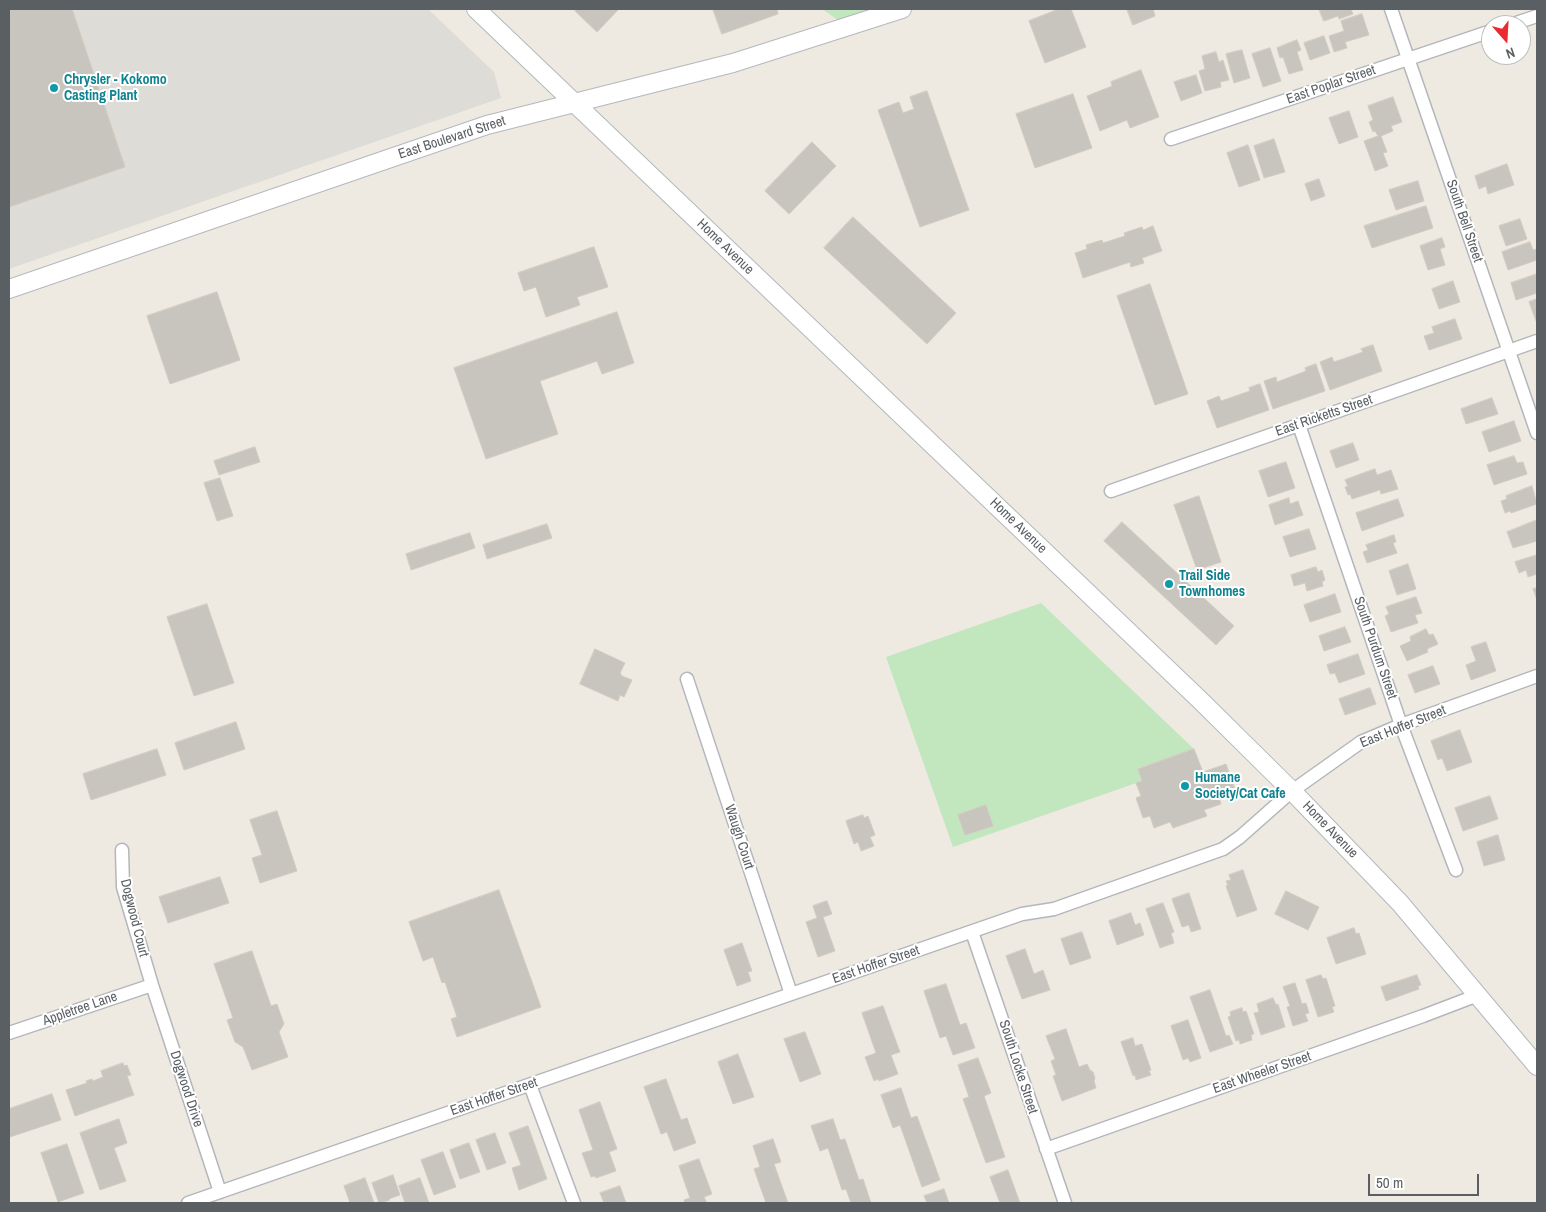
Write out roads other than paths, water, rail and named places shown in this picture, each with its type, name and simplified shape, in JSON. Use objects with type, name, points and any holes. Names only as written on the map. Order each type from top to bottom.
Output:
[{"type":"main road","name":"Home Avenue","points":[[476,9],[1194,695],[1292,791],[1400,903],[1537,1066]]},
{"type":"main road","name":"East Boulevard Street","points":[[9,289],[487,125],[733,63],[902,9]]},
{"type":"street","name":"South Bell Street","points":[[1391,9],[1537,434]]},
{"type":"street","name":"East Poplar Street","points":[[1171,140],[1481,34]]},
{"type":"street","name":"East Ricketts Street","points":[[1111,491],[1537,341]]},
{"type":"street","name":"South Purdum Street","points":[[1299,425],[1401,725],[1456,870]]},
{"type":"street","name":"East Hoffer Street","points":[[188,1203],[1022,914],[1054,909],[1223,849],[1240,837],[1292,791],[1361,742],[1401,725],[1537,676]]},
{"type":"street","name":"Waugh Court","points":[[687,679],[791,994]]},
{"type":"street","name":"Dogwood Court","points":[[122,850],[123,887],[152,985]]},
{"type":"street","name":"South Locke Street","points":[[972,932],[1065,1203]]},
{"type":"street","name":"Appletree Lane","points":[[9,1033],[152,985]]},
{"type":"street","name":"Dogwood Drive","points":[[152,985],[220,1192]]},
{"type":"street","name":"East Wheeler Street","points":[[1046,1149],[1478,995]]},
{"type":"street","points":[[530,1084],[574,1203]]},
{"type":"place","name":"Chrysler - Kokomo Casting Plant","points":[[54,88]]},
{"type":"place","name":"Trail Side Townhomes","points":[[1169,584]]},
{"type":"place","name":"Humane Society/Cat Cafe","points":[[1185,786]]}]
